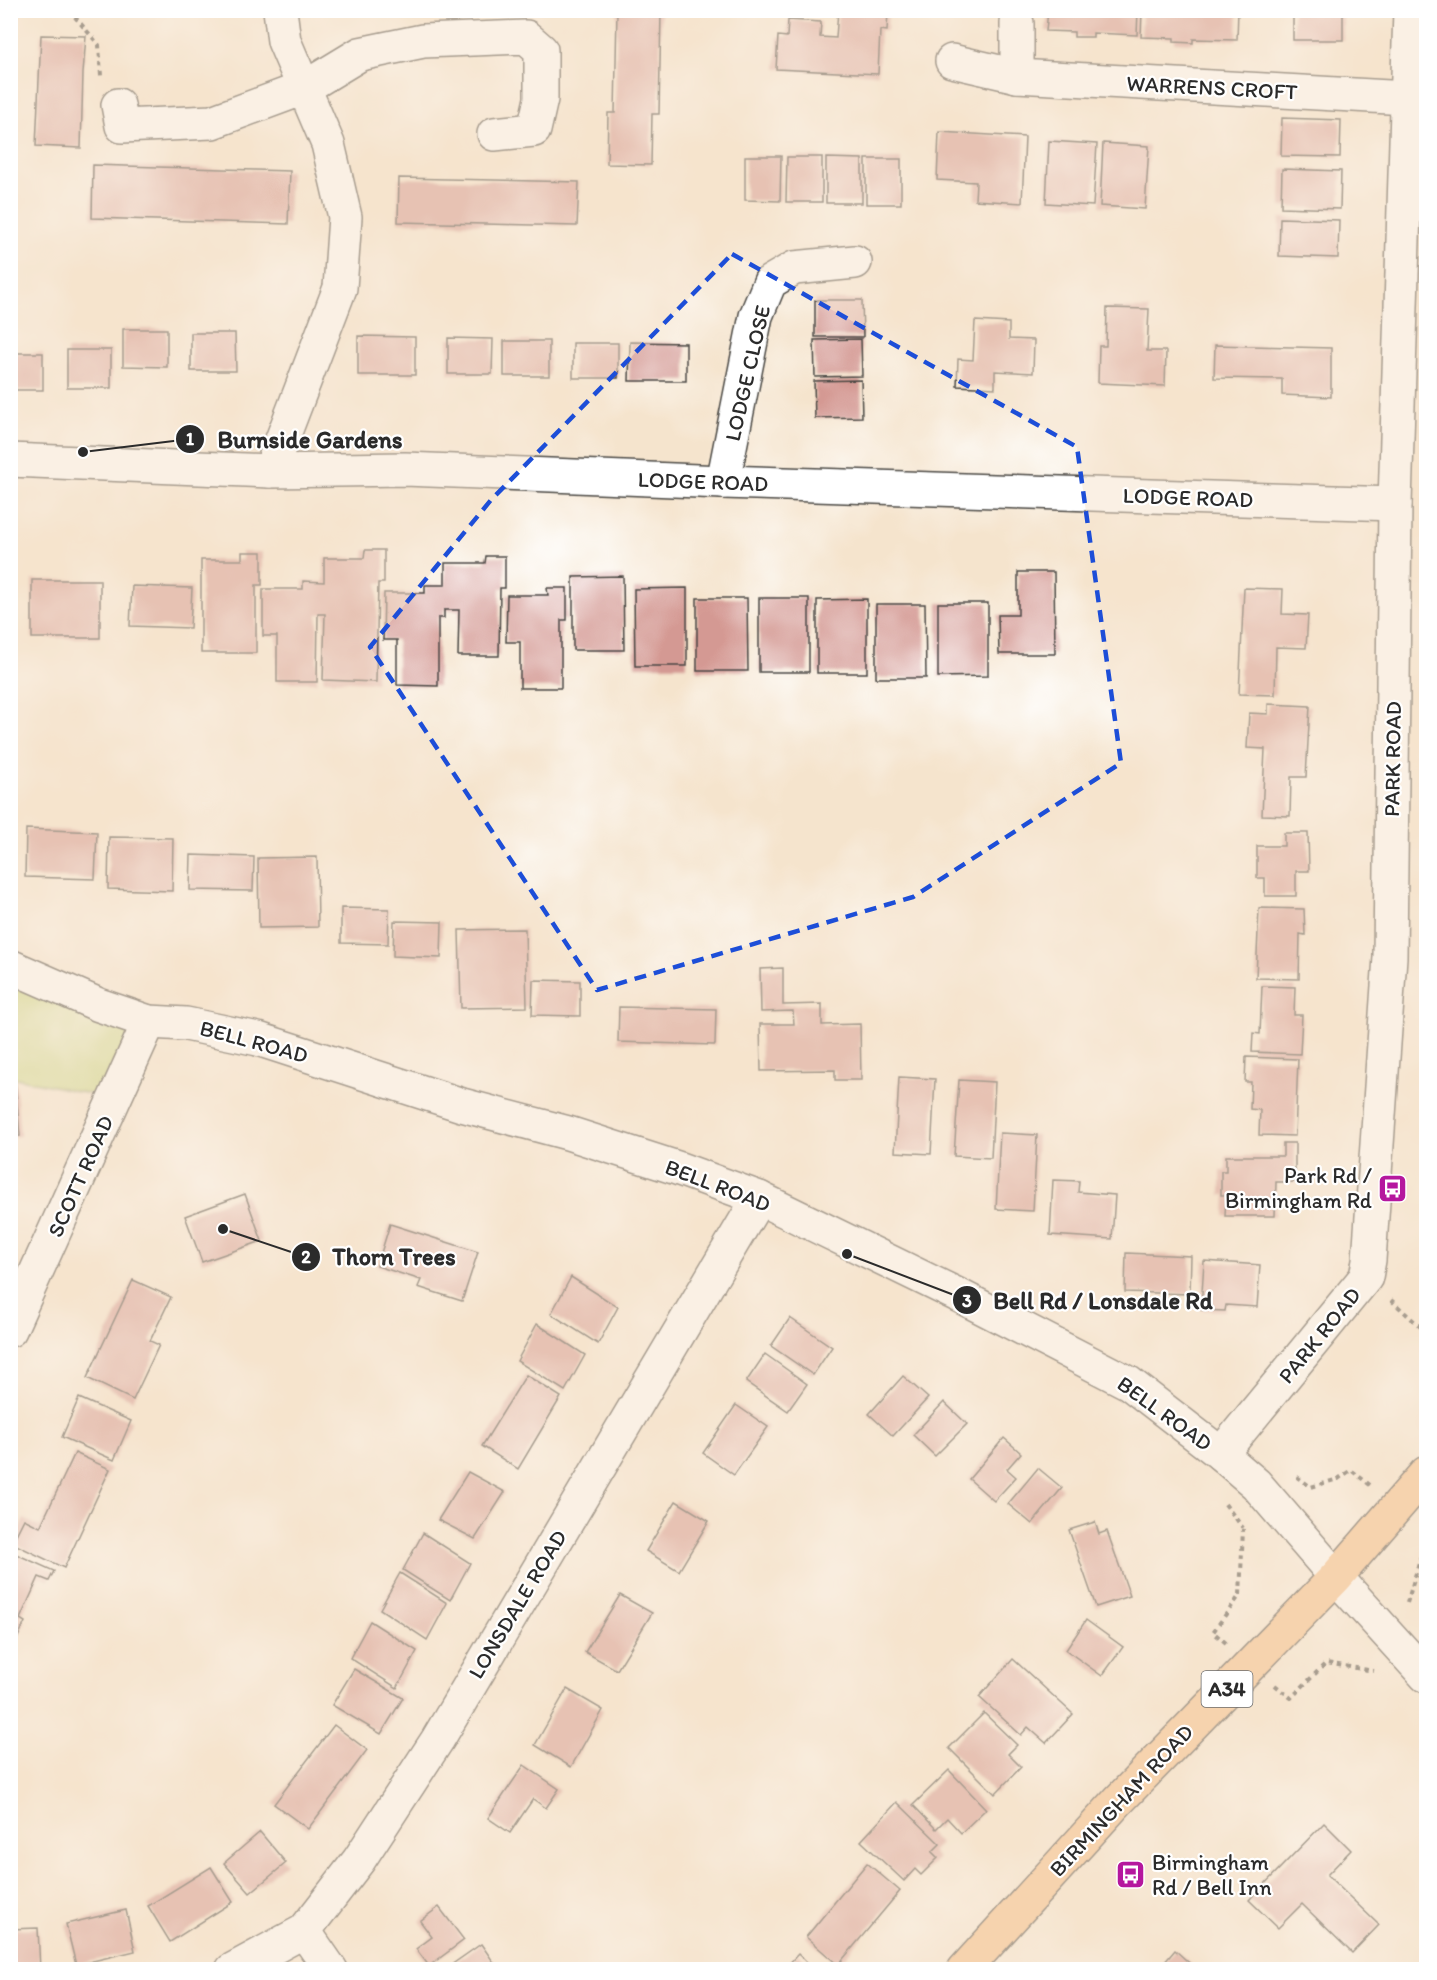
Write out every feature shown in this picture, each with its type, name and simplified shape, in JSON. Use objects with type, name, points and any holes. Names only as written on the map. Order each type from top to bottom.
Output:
[{"type":"highway","name":"BIRMINGHAM ROAD","points":[[964,1970],[1118,1801],[1336,1578],[1426,1473]]},
{"type":"street","points":[[270,471],[340,288],[345,217],[328,144],[284,41],[280,10]]},
{"type":"street","name":"PARK ROAD","points":[[1221,1454],[1366,1277],[1369,1260],[1390,957],[1395,504],[1410,10]]},
{"type":"street","points":[[1017,23],[1017,76]]},
{"type":"street","points":[[118,105],[122,126],[212,122],[304,88],[360,54],[423,41],[526,37],[541,50],[541,99],[534,130],[494,134]]},
{"type":"street","name":"WARRENS CROFT","points":[[952,61],[1017,76],[1407,98]]},
{"type":"street","name":"LODGE CLOSE","points":[[723,482],[756,316],[770,282],[794,268],[855,262]]},
{"type":"street","name":"LODGE ROAD","points":[[10,460],[270,471],[405,469],[1395,504]]},
{"type":"street","name":"BELL ROAD","points":[[10,966],[99,1005],[149,1022],[186,1024],[258,1039],[462,1105],[568,1133],[759,1198],[960,1296],[1129,1383],[1221,1454],[1268,1497],[1336,1578],[1426,1676]]},
{"type":"street","name":"SCOTT ROAD","points":[[10,1330],[149,1022]]},
{"type":"street","name":"LONSDALE ROAD","points":[[232,1970],[304,1931],[359,1860],[438,1739],[759,1198]]},
{"type":"street","points":[[304,1931],[331,1970]]},
{"type":"path","points":[[69,10],[99,45],[101,80],[118,105]]},
{"type":"path","points":[[1366,1277],[1426,1332]]},
{"type":"path","points":[[1247,1476],[1288,1472],[1311,1487],[1338,1479],[1351,1470],[1397,1507]]},
{"type":"path","points":[[1413,1611],[1406,1603],[1422,1553],[1426,1548]]},
{"type":"highlighted area","points":[[732,254],[1077,447],[1121,763],[913,897],[597,990],[370,647],[491,500]]},
{"type":"green space","points":[[11,983],[132,1026],[103,1097],[11,1077]]},
{"type":"building","points":[[617,10],[661,12],[659,114],[652,114],[651,165],[607,164],[608,113],[615,113]]},
{"type":"building","points":[[838,10],[888,10],[887,31],[880,30],[878,74],[776,69],[778,36],[787,37],[788,20],[821,22],[820,37],[836,38]]},
{"type":"building","points":[[1048,10],[1138,10],[1137,35],[1093,33],[1093,37],[1074,37],[1074,32],[1046,31]]},
{"type":"building","points":[[1142,10],[1238,10],[1237,40],[1193,39],[1193,43],[1174,42],[1174,38],[1141,37]]},
{"type":"building","points":[[1293,10],[1343,10],[1343,40],[1293,40]]},
{"type":"building","points":[[41,35],[86,36],[81,148],[36,146]]},
{"type":"building","points":[[1282,118],[1341,120],[1340,157],[1281,156]]},
{"type":"building","points":[[939,132],[1025,137],[1022,203],[975,200],[976,182],[937,180]]},
{"type":"building","points":[[1049,141],[1097,144],[1093,206],[1046,203]]},
{"type":"building","points":[[1103,143],[1149,146],[1145,209],[1100,206]]},
{"type":"building","points":[[745,156],[781,156],[780,201],[745,200]]},
{"type":"building","points":[[787,157],[822,157],[822,202],[786,202]]},
{"type":"building","points":[[826,158],[862,159],[862,203],[826,203]]},
{"type":"building","points":[[866,159],[901,159],[901,204],[866,204]]},
{"type":"building","points":[[93,165],[290,171],[288,224],[92,218]]},
{"type":"building","points":[[1282,169],[1341,171],[1340,209],[1281,207]]},
{"type":"building","points":[[399,178],[579,182],[577,226],[398,222]]},
{"type":"building","points":[[1280,218],[1339,220],[1338,258],[1279,256]]},
{"type":"building","points":[[815,300],[862,300],[863,337],[815,337]]},
{"type":"building","points":[[1107,308],[1149,309],[1147,351],[1166,351],[1165,386],[1098,383],[1099,346],[1106,346]]},
{"type":"building","points":[[975,321],[1009,323],[1009,339],[1034,340],[1033,373],[995,371],[995,388],[957,386],[958,359],[973,360]]},
{"type":"building","points":[[123,329],[167,329],[167,367],[123,366]]},
{"type":"building","points":[[191,333],[235,333],[236,371],[191,371]]},
{"type":"building","points":[[358,336],[415,337],[415,375],[358,375]]},
{"type":"building","points":[[448,338],[493,339],[492,374],[448,374]]},
{"type":"building","points":[[861,339],[862,376],[815,377],[814,340]]},
{"type":"building","points":[[504,341],[549,341],[549,376],[504,376]]},
{"type":"building","points":[[630,342],[686,343],[686,381],[629,381]]},
{"type":"building","points":[[573,343],[618,343],[618,378],[573,378]]},
{"type":"building","points":[[1215,345],[1331,348],[1331,397],[1282,395],[1282,379],[1214,378]]},
{"type":"building","points":[[67,350],[111,350],[111,388],[67,388]]},
{"type":"building","points":[[10,353],[43,353],[43,390],[10,390]]},
{"type":"building","points":[[861,380],[862,417],[815,418],[814,381]]},
{"type":"building","points":[[365,550],[384,550],[384,583],[378,583],[376,682],[323,680],[325,614],[318,614],[317,682],[277,682],[277,636],[263,636],[263,589],[303,589],[303,581],[324,582],[324,558],[364,558]]},
{"type":"building","points":[[242,552],[262,552],[262,585],[256,585],[256,653],[201,653],[201,560],[242,560]]},
{"type":"building","points":[[486,556],[505,556],[505,588],[500,588],[499,656],[458,656],[459,610],[444,610],[444,618],[438,618],[438,686],[397,685],[397,640],[383,640],[384,593],[425,593],[425,585],[445,585],[445,563],[485,563]]},
{"type":"building","points":[[1018,572],[1054,572],[1055,654],[999,654],[998,615],[1018,615]]},
{"type":"building","points":[[623,576],[624,650],[573,650],[573,577]]},
{"type":"building","points":[[32,580],[100,580],[100,638],[32,638]]},
{"type":"building","points":[[132,586],[192,588],[190,628],[130,626]]},
{"type":"building","points":[[547,588],[567,588],[567,620],[561,620],[561,688],[520,688],[520,642],[506,642],[507,595],[548,595]]},
{"type":"building","points":[[687,588],[687,666],[635,666],[634,589]]},
{"type":"building","points":[[1244,588],[1283,589],[1282,614],[1308,615],[1306,648],[1276,647],[1275,695],[1239,694]]},
{"type":"building","points":[[697,598],[747,598],[748,671],[697,671]]},
{"type":"building","points":[[759,598],[809,598],[809,672],[759,672]]},
{"type":"building","points":[[867,599],[867,673],[817,673],[817,600]]},
{"type":"building","points":[[938,603],[988,603],[988,676],[938,677]]},
{"type":"building","points":[[876,604],[925,604],[926,678],[876,678]]},
{"type":"building","points":[[1268,704],[1310,706],[1306,777],[1291,777],[1290,816],[1262,815],[1265,749],[1247,748],[1249,713],[1268,714]]},
{"type":"building","points":[[26,829],[97,832],[95,879],[25,877]]},
{"type":"building","points":[[1284,833],[1308,833],[1309,871],[1296,871],[1296,896],[1265,896],[1265,878],[1257,878],[1257,846],[1284,846]]},
{"type":"building","points":[[109,837],[173,838],[172,891],[108,889]]},
{"type":"building","points":[[191,855],[254,857],[253,891],[190,890]]},
{"type":"building","points":[[317,857],[318,927],[259,928],[258,858]]},
{"type":"building","points":[[341,908],[389,909],[388,944],[341,943]]},
{"type":"building","points":[[1259,908],[1304,909],[1305,935],[1300,934],[1299,979],[1256,978]]},
{"type":"building","points":[[394,921],[442,922],[441,958],[393,956]]},
{"type":"building","points":[[525,929],[527,1007],[461,1008],[459,930]]},
{"type":"building","points":[[783,968],[783,1005],[822,1004],[822,1025],[860,1024],[861,1080],[835,1080],[835,1070],[761,1071],[760,1024],[794,1024],[793,1011],[761,1012],[760,969]]},
{"type":"building","points":[[533,980],[580,981],[580,1016],[532,1015]]},
{"type":"building","points":[[1262,986],[1295,987],[1294,1015],[1302,1015],[1300,1054],[1252,1052],[1253,1033],[1260,1034]]},
{"type":"building","points":[[619,1007],[716,1009],[715,1045],[618,1042]]},
{"type":"building","points":[[1246,1057],[1298,1059],[1295,1136],[1259,1135],[1260,1110],[1250,1109],[1251,1082],[1245,1082]]},
{"type":"building","points":[[899,1077],[935,1079],[931,1154],[895,1152]]},
{"type":"building","points":[[10,1080],[15,1080],[20,1136],[10,1137]]},
{"type":"building","points":[[959,1080],[995,1082],[991,1158],[954,1156]]},
{"type":"building","points":[[1000,1133],[1037,1135],[1033,1211],[996,1209]]},
{"type":"building","points":[[1283,1143],[1295,1143],[1295,1182],[1276,1182],[1275,1216],[1225,1216],[1226,1195],[1221,1195],[1221,1171],[1226,1171],[1226,1156],[1283,1156]]},
{"type":"building","points":[[1053,1180],[1079,1181],[1078,1192],[1115,1195],[1112,1239],[1050,1235]]},
{"type":"building","points":[[245,1194],[262,1241],[202,1262],[185,1216]]},
{"type":"building","points":[[390,1224],[478,1252],[462,1301],[418,1287],[421,1280],[377,1266]]},
{"type":"building","points":[[1126,1253],[1191,1256],[1190,1294],[1125,1292]]},
{"type":"building","points":[[1204,1261],[1260,1265],[1257,1307],[1226,1305],[1225,1311],[1201,1310]]},
{"type":"building","points":[[571,1277],[618,1307],[598,1344],[551,1314]]},
{"type":"building","points":[[133,1280],[171,1297],[150,1341],[159,1345],[133,1400],[87,1378]]},
{"type":"building","points":[[790,1318],[832,1347],[813,1375],[771,1346]]},
{"type":"building","points":[[537,1324],[585,1355],[565,1391],[517,1361]]},
{"type":"building","points":[[765,1354],[807,1384],[788,1411],[746,1382]]},
{"type":"building","points":[[526,1375],[561,1397],[518,1469],[482,1446]]},
{"type":"building","points":[[903,1376],[928,1398],[893,1436],[869,1414]]},
{"type":"building","points":[[79,1398],[131,1421],[114,1460],[62,1437]]},
{"type":"building","points":[[944,1402],[967,1424],[935,1456],[913,1435]]},
{"type":"building","points":[[736,1405],[768,1427],[734,1475],[703,1453]]},
{"type":"building","points":[[1004,1438],[1021,1453],[1007,1469],[1016,1477],[994,1501],[969,1479]]},
{"type":"building","points":[[75,1453],[110,1469],[64,1568],[12,1543],[24,1519],[40,1527]]},
{"type":"building","points":[[1038,1468],[1062,1488],[1032,1524],[1008,1504]]},
{"type":"building","points":[[468,1472],[505,1492],[475,1539],[438,1520]]},
{"type":"building","points":[[676,1501],[709,1521],[679,1571],[646,1551]]},
{"type":"building","points":[[1095,1522],[1099,1534],[1107,1531],[1130,1596],[1096,1607],[1069,1530]]},
{"type":"building","points":[[423,1533],[470,1563],[450,1600],[403,1570]]},
{"type":"building","points":[[16,1554],[54,1571],[49,1581],[39,1577],[20,1619],[25,1622],[13,1648],[10,1646],[10,1567]]},
{"type":"building","points":[[400,1573],[447,1603],[427,1640],[380,1609]]},
{"type":"building","points":[[620,1595],[652,1613],[617,1670],[585,1652]]},
{"type":"building","points":[[1086,1620],[1123,1647],[1102,1676],[1066,1650]]},
{"type":"building","points":[[370,1621],[417,1651],[397,1688],[350,1658]]},
{"type":"building","points":[[1013,1659],[1073,1714],[1046,1743],[1028,1727],[1021,1735],[979,1697]]},
{"type":"building","points":[[354,1669],[403,1698],[381,1734],[332,1705]]},
{"type":"building","points":[[567,1689],[603,1710],[571,1767],[535,1745]]},
{"type":"building","points":[[984,1713],[1017,1745],[1008,1754],[1021,1767],[995,1794],[949,1748]]},
{"type":"building","points":[[334,1725],[367,1750],[308,1829],[274,1804]]},
{"type":"building","points":[[524,1765],[559,1789],[546,1808],[533,1799],[510,1833],[488,1818]]},
{"type":"building","points":[[949,1770],[986,1809],[961,1833],[947,1818],[936,1829],[913,1805]]},
{"type":"building","points":[[897,1802],[940,1844],[932,1852],[938,1858],[921,1875],[915,1869],[904,1881],[861,1841]]},
{"type":"building","points":[[1324,1823],[1351,1850],[1327,1875],[1379,1925],[1352,1953],[1302,1904],[1278,1928],[1249,1900]]},
{"type":"building","points":[[260,1832],[286,1863],[250,1893],[224,1863]]},
{"type":"building","points":[[867,1863],[900,1891],[838,1965],[806,1937]]},
{"type":"building","points":[[211,1867],[233,1902],[170,1942],[148,1906]]},
{"type":"building","points":[[439,1907],[464,1940],[429,1966],[416,1949],[432,1937],[420,1921]]},
{"type":"building","points":[[126,1910],[135,1951],[76,1965],[66,1924]]},
{"type":"building","points":[[38,1928],[40,1970],[10,1970],[10,1929]]},
{"type":"building","points":[[481,1944],[499,1970],[444,1970]]},
{"type":"building","points":[[1175,1950],[1197,1970],[1158,1970]]},
{"type":"building","points":[[798,1954],[814,1970],[783,1970]]},
{"type":"place","name":"Burnside Gardens","points":[[83,452]]},
{"type":"place","name":"Park Rd / Birmingham Rd","points":[[1393,1188]]},
{"type":"place","name":"Thorn Trees","points":[[223,1229]]},
{"type":"place","name":"Bell Rd / Lonsdale Rd","points":[[847,1254]]},
{"type":"place","name":"Birmingham Rd / Bell Inn","points":[[1131,1875]]}]
